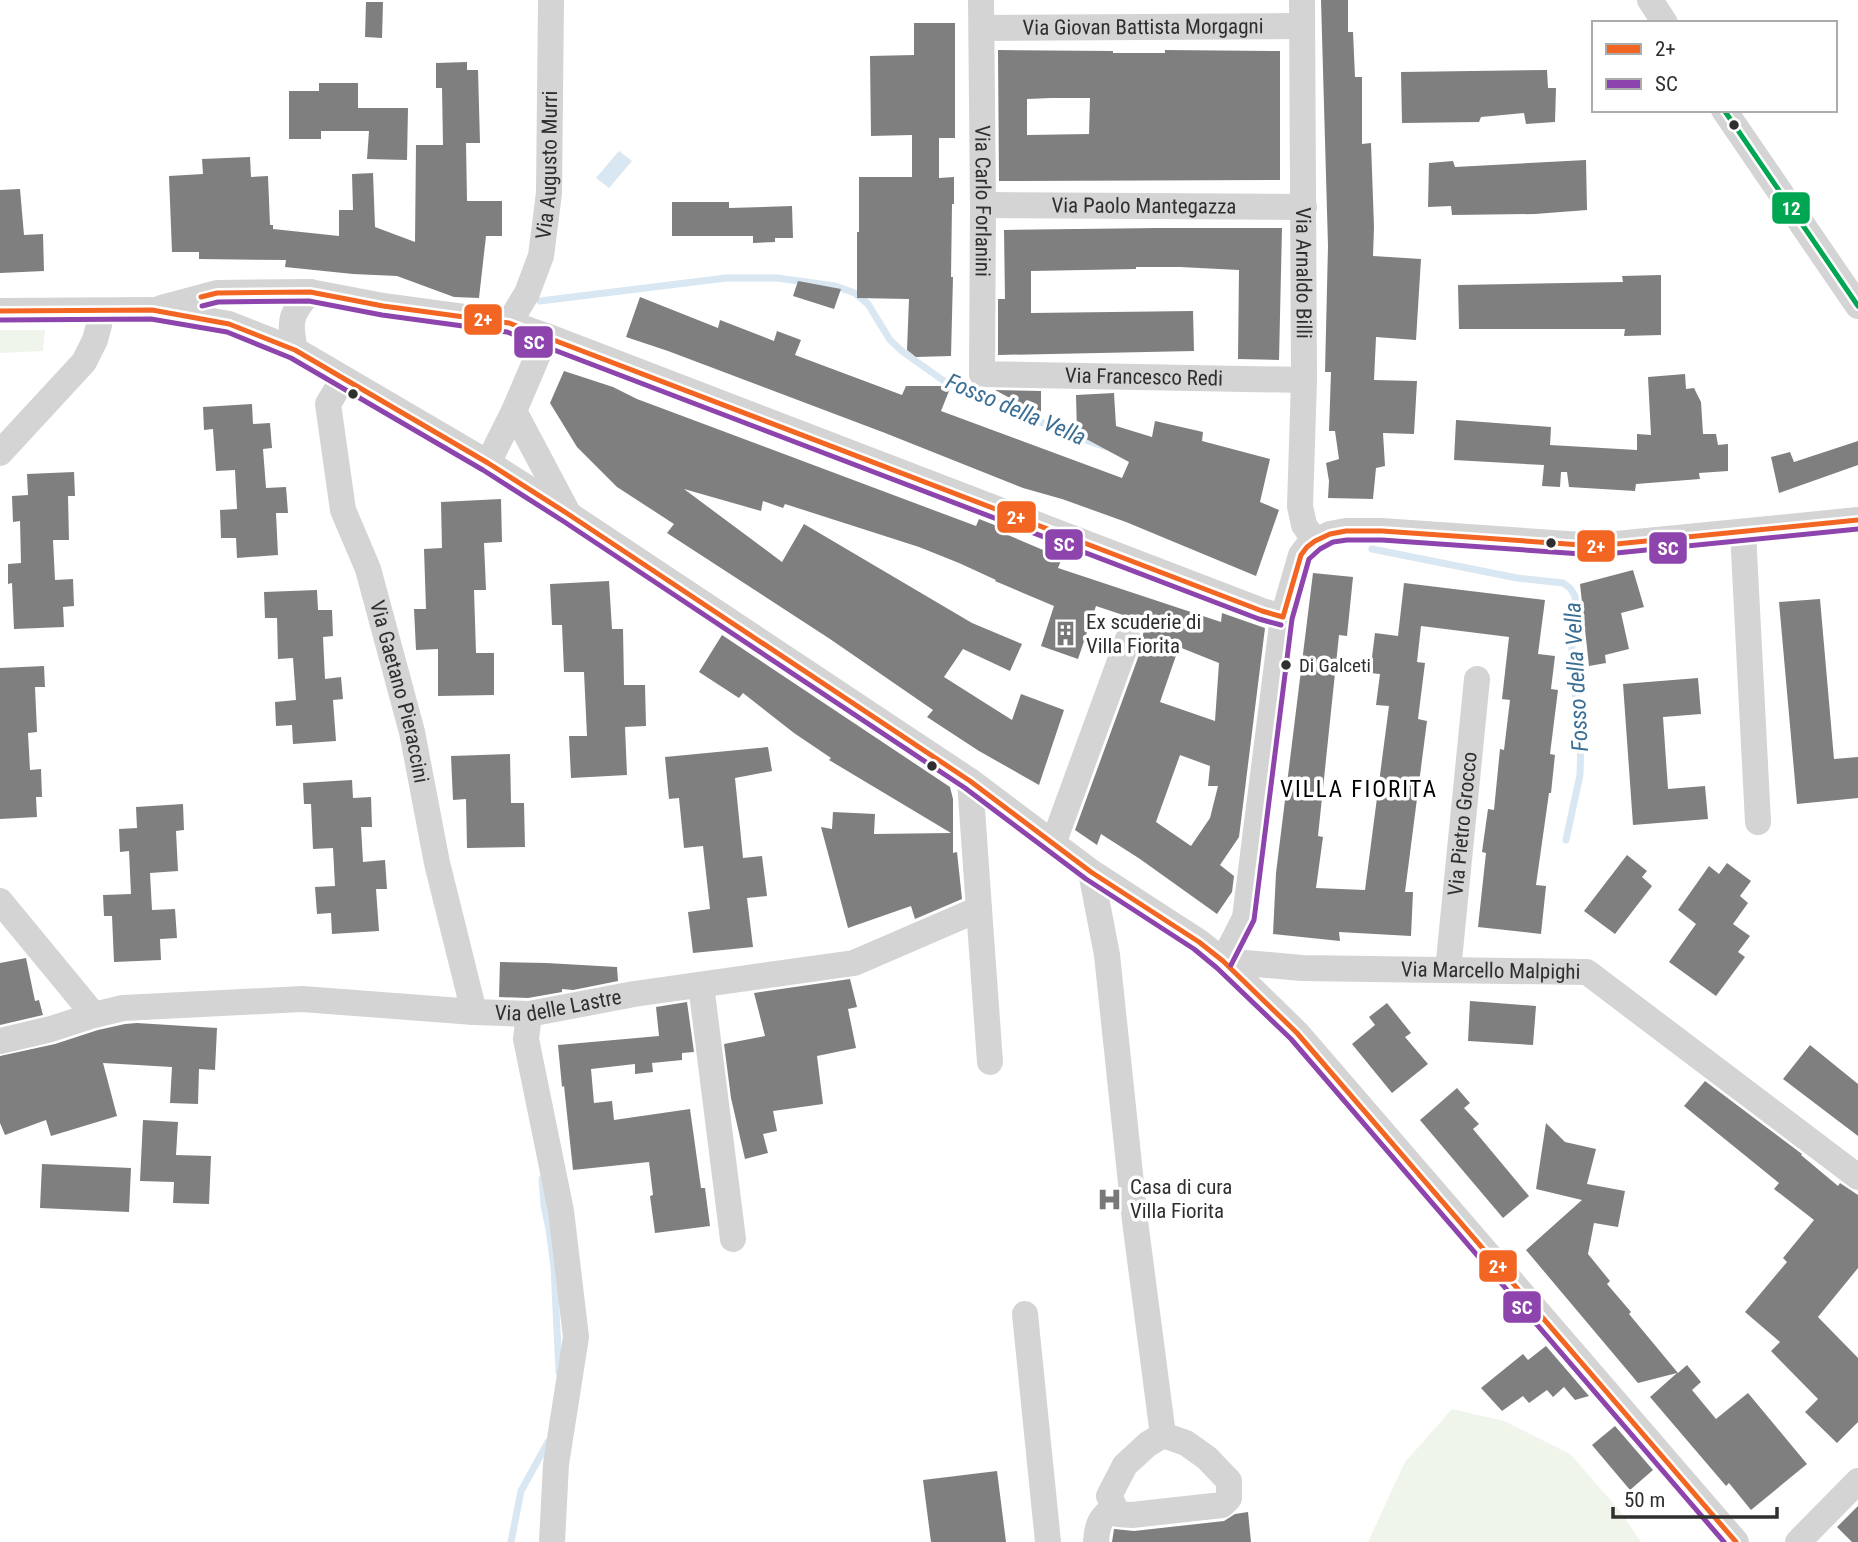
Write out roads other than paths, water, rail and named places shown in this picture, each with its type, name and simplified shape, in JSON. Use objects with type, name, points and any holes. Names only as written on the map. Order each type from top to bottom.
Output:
[{"type":"street","name":"Via Augusto Murri","points":[[509,323],[527,293],[541,256],[549,193],[551,0]]},
{"type":"street","name":"Via Carlo Forlanini","points":[[981,0],[982,374]]},
{"type":"street","points":[[1650,0],[1664,21]]},
{"type":"street","name":"Via Giovan Battista Morgagni","points":[[982,28],[1302,13]]},
{"type":"street","name":"Via Arnaldo Billi","points":[[1302,13],[1304,380],[1300,506],[1304,525],[1315,541]]},
{"type":"street","points":[[1725,112],[1858,306]]},
{"type":"street","name":"Via Paolo Mantegazza","points":[[983,205],[1304,207]]},
{"type":"street","points":[[295,350],[291,322],[298,305],[310,292]]},
{"type":"street","points":[[152,310],[217,293],[310,292],[383,306],[509,323],[1283,617]]},
{"type":"street","points":[[0,311],[152,310],[229,324],[295,350],[488,463],[568,514],[970,781],[1091,872],[1199,942],[1223,961],[1297,1033],[1736,1542]]},
{"type":"street","points":[[0,453],[84,362],[95,340],[100,311]]},
{"type":"street","points":[[488,463],[546,336]]},
{"type":"street","name":"Via Francesco Redi","points":[[982,374],[1304,380]]},
{"type":"street","name":"Via Gaetano Pieraccini","points":[[343,379],[328,404],[342,510],[368,569],[412,732],[437,863],[474,1012]]},
{"type":"street","points":[[513,411],[568,514]]},
{"type":"street","points":[[1223,961],[1245,918],[1283,617],[1301,555],[1315,541],[1346,531],[1382,531],[1596,546],[1858,520]]},
{"type":"street","points":[[1743,532],[1758,822]]},
{"type":"street","points":[[1054,844],[1128,639]]},
{"type":"street","name":"Via Pietro Grocco","points":[[1448,970],[1477,679]]},
{"type":"street","points":[[970,781],[990,1062]]},
{"type":"street","points":[[1091,872],[1107,955],[1135,1221],[1163,1435]]},
{"type":"street","points":[[0,901],[94,1015]]},
{"type":"street","name":"Via delle Lastre","points":[[0,1041],[123,1008],[302,999],[530,1014],[634,995],[854,963],[979,909]]},
{"type":"street","name":"Via Marcello Malpighi","points":[[1223,961],[1301,968],[1587,972],[1858,1177]]},
{"type":"street","points":[[701,985],[733,1239]]},
{"type":"street","points":[[530,1014],[526,1040],[561,1211],[576,1337],[556,1464],[552,1542]]},
{"type":"street","points":[[1025,1314],[1048,1542]]},
{"type":"street","points":[[1163,1435],[1186,1443],[1207,1458],[1229,1481],[1229,1498],[1222,1505],[1132,1515],[1118,1514],[1109,1496],[1125,1465],[1148,1444],[1163,1435]]},
{"type":"street","points":[[1798,1542],[1858,1481]]},
{"type":"street","points":[[1097,1542],[1102,1516],[1113,1508]]},
{"type":"waterway","name":"Fosso della Vella","points":[[540,301],[726,278],[777,278],[835,286],[855,293],[868,304],[890,340],[944,381],[1068,434],[1106,447]]},
{"type":"waterway","name":"Fosso della Vella","points":[[1372,549],[1517,578],[1563,583],[1570,588],[1575,596],[1576,608],[1572,668],[1581,739],[1580,775],[1566,840]]},
{"type":"waterway","points":[[542,1179],[554,1267],[559,1372]]},
{"type":"waterway","points":[[511,1542],[521,1491],[548,1442]]},
{"type":"place","name":"Ex scuderie di Villa Fiorita","points":[[1066,634]]},
{"type":"place","name":"Di Galceti","points":[[1286,665]]},
{"type":"place","name":"Casa di cura Villa Fiorita","points":[[1110,1199]]},
{"type":"district","name":"VILLA FIORITA","points":[[1359,789]]}]
